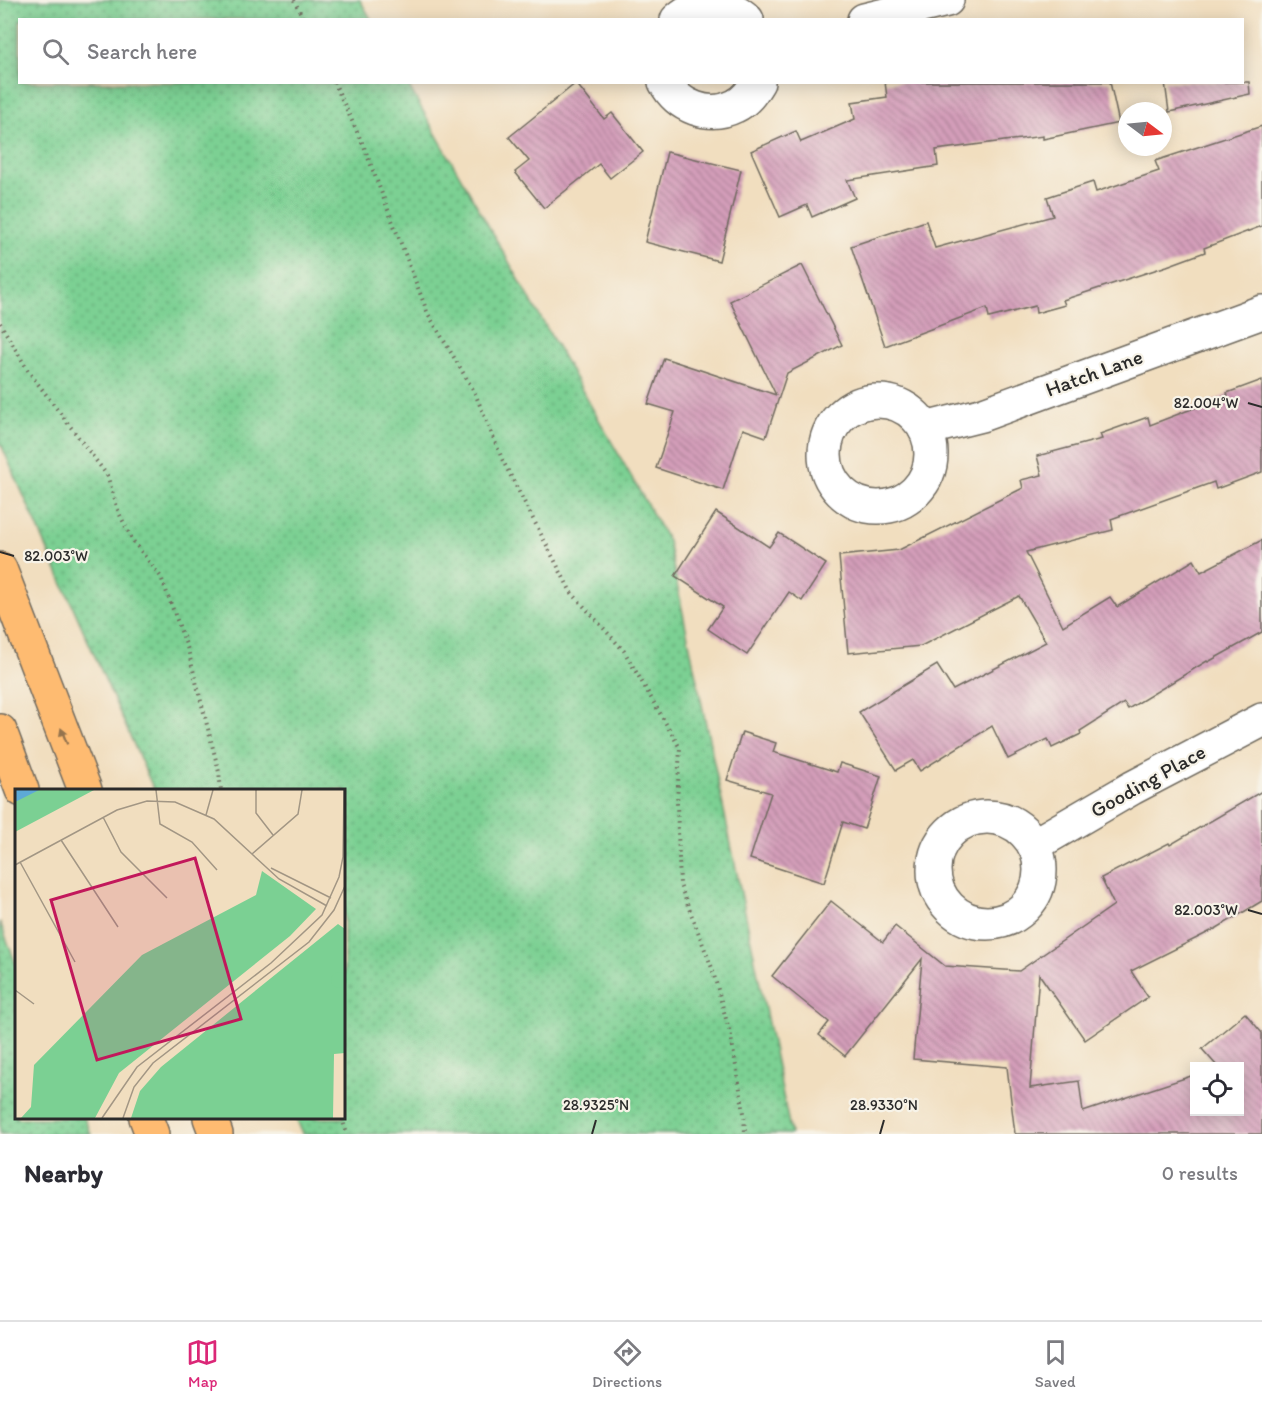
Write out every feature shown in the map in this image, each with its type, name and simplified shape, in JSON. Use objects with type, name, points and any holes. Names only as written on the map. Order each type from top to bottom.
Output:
[{"type":"main road","points":[[0,569],[85,789]]},
{"type":"main road","points":[[0,731],[22,789]]},
{"type":"main road","points":[[146,1119],[152,1134]]},
{"type":"main road","points":[[210,1119],[216,1134]]},
{"type":"street","points":[[872,18],[944,0]]},
{"type":"street","points":[[679,18],[697,8],[713,6],[730,8],[744,18]]},
{"type":"street","points":[[666,84],[683,103],[700,110],[718,111],[735,106],[750,95],[757,84]]},
{"type":"street","name":"Hatch Lane","points":[[925,429],[981,415],[1262,312]]},
{"type":"street","name":"Gooding Place","points":[[1034,845],[1132,788],[1262,720]]},
{"type":"path","points":[[294,0],[303,18]]},
{"type":"path","points":[[335,84],[364,147],[428,314],[474,391],[502,461],[572,592],[624,651],[680,748],[677,803],[680,885],[712,968],[731,1037],[746,1134]]},
{"type":"path","points":[[0,323],[29,372],[107,475],[119,513],[134,541],[160,577],[188,650],[219,772],[221,789]]},
{"type":"path","points":[[342,1119],[347,1134]]},
{"type":"green space","points":[[0,0],[360,0],[370,18],[18,18],[18,84],[408,84],[668,541],[791,1134],[303,1134],[296,1119],[345,1119],[345,789],[154,789],[0,442]]},
{"type":"green space","points":[[0,922],[15,961],[15,1119],[84,1119],[91,1134],[0,1134]]},
{"type":"building","points":[[1244,82],[1249,82],[1250,94],[1172,111],[1172,102],[1168,102],[1165,84],[1244,84]]},
{"type":"building","points":[[577,84],[604,119],[612,113],[643,152],[610,178],[599,164],[544,208],[515,172],[529,161],[509,137]]},
{"type":"building","points":[[885,84],[1110,84],[1118,123],[1043,139],[1043,136],[936,150],[938,166],[847,180],[855,198],[812,217],[807,205],[780,217],[751,151],[796,131],[801,142],[855,119],[852,102],[887,97]]},
{"type":"building","points":[[1262,126],[1262,226],[1204,248],[1205,252],[1063,300],[1065,305],[1036,313],[1035,306],[989,318],[987,308],[885,346],[851,246],[926,221],[935,248],[1053,216],[1047,197],[1093,182],[1096,192],[1159,171],[1155,161]]},
{"type":"building","points":[[667,152],[741,170],[719,261],[645,242]]},
{"type":"building","points":[[802,265],[842,345],[787,373],[766,437],[743,429],[723,490],[656,468],[675,412],[648,404],[664,358],[776,395],[730,301]]},
{"type":"building","points":[[1262,380],[1262,472],[1216,489],[1214,482],[1111,519],[1113,530],[1026,552],[1063,626],[1110,597],[1117,607],[1194,560],[1201,572],[1262,540],[1262,632],[1207,661],[1128,709],[1124,703],[1080,731],[1081,734],[1052,748],[1048,739],[1008,759],[992,726],[920,771],[913,760],[896,770],[859,712],[937,665],[953,690],[1046,642],[1019,596],[921,646],[848,653],[839,556],[899,550],[1023,488],[1021,480],[1042,475],[1037,456],[1102,439],[1100,434],[1148,417],[1150,425]]},
{"type":"building","points":[[716,512],[769,547],[779,533],[826,564],[802,601],[789,592],[747,655],[708,629],[723,607],[675,576]]},
{"type":"building","points":[[742,732],[776,743],[773,752],[837,772],[840,763],[881,776],[864,829],[843,822],[824,883],[750,859],[771,793],[727,780]]},
{"type":"building","points":[[1262,791],[1262,901],[1217,928],[1131,971],[1148,997],[1085,1040],[1039,974],[1030,1088],[1079,1081],[1083,1112],[1190,1076],[1190,1116],[1244,1116],[1244,1062],[1213,1062],[1202,1049],[1245,1013],[1262,1033],[1262,1134],[1015,1134],[1007,1067],[913,1059],[922,959],[845,1056],[819,1035],[829,1022],[772,976],[831,901],[883,942],[895,926],[945,966],[1019,971],[1114,905],[1101,878],[1169,843],[1170,845]]}]
